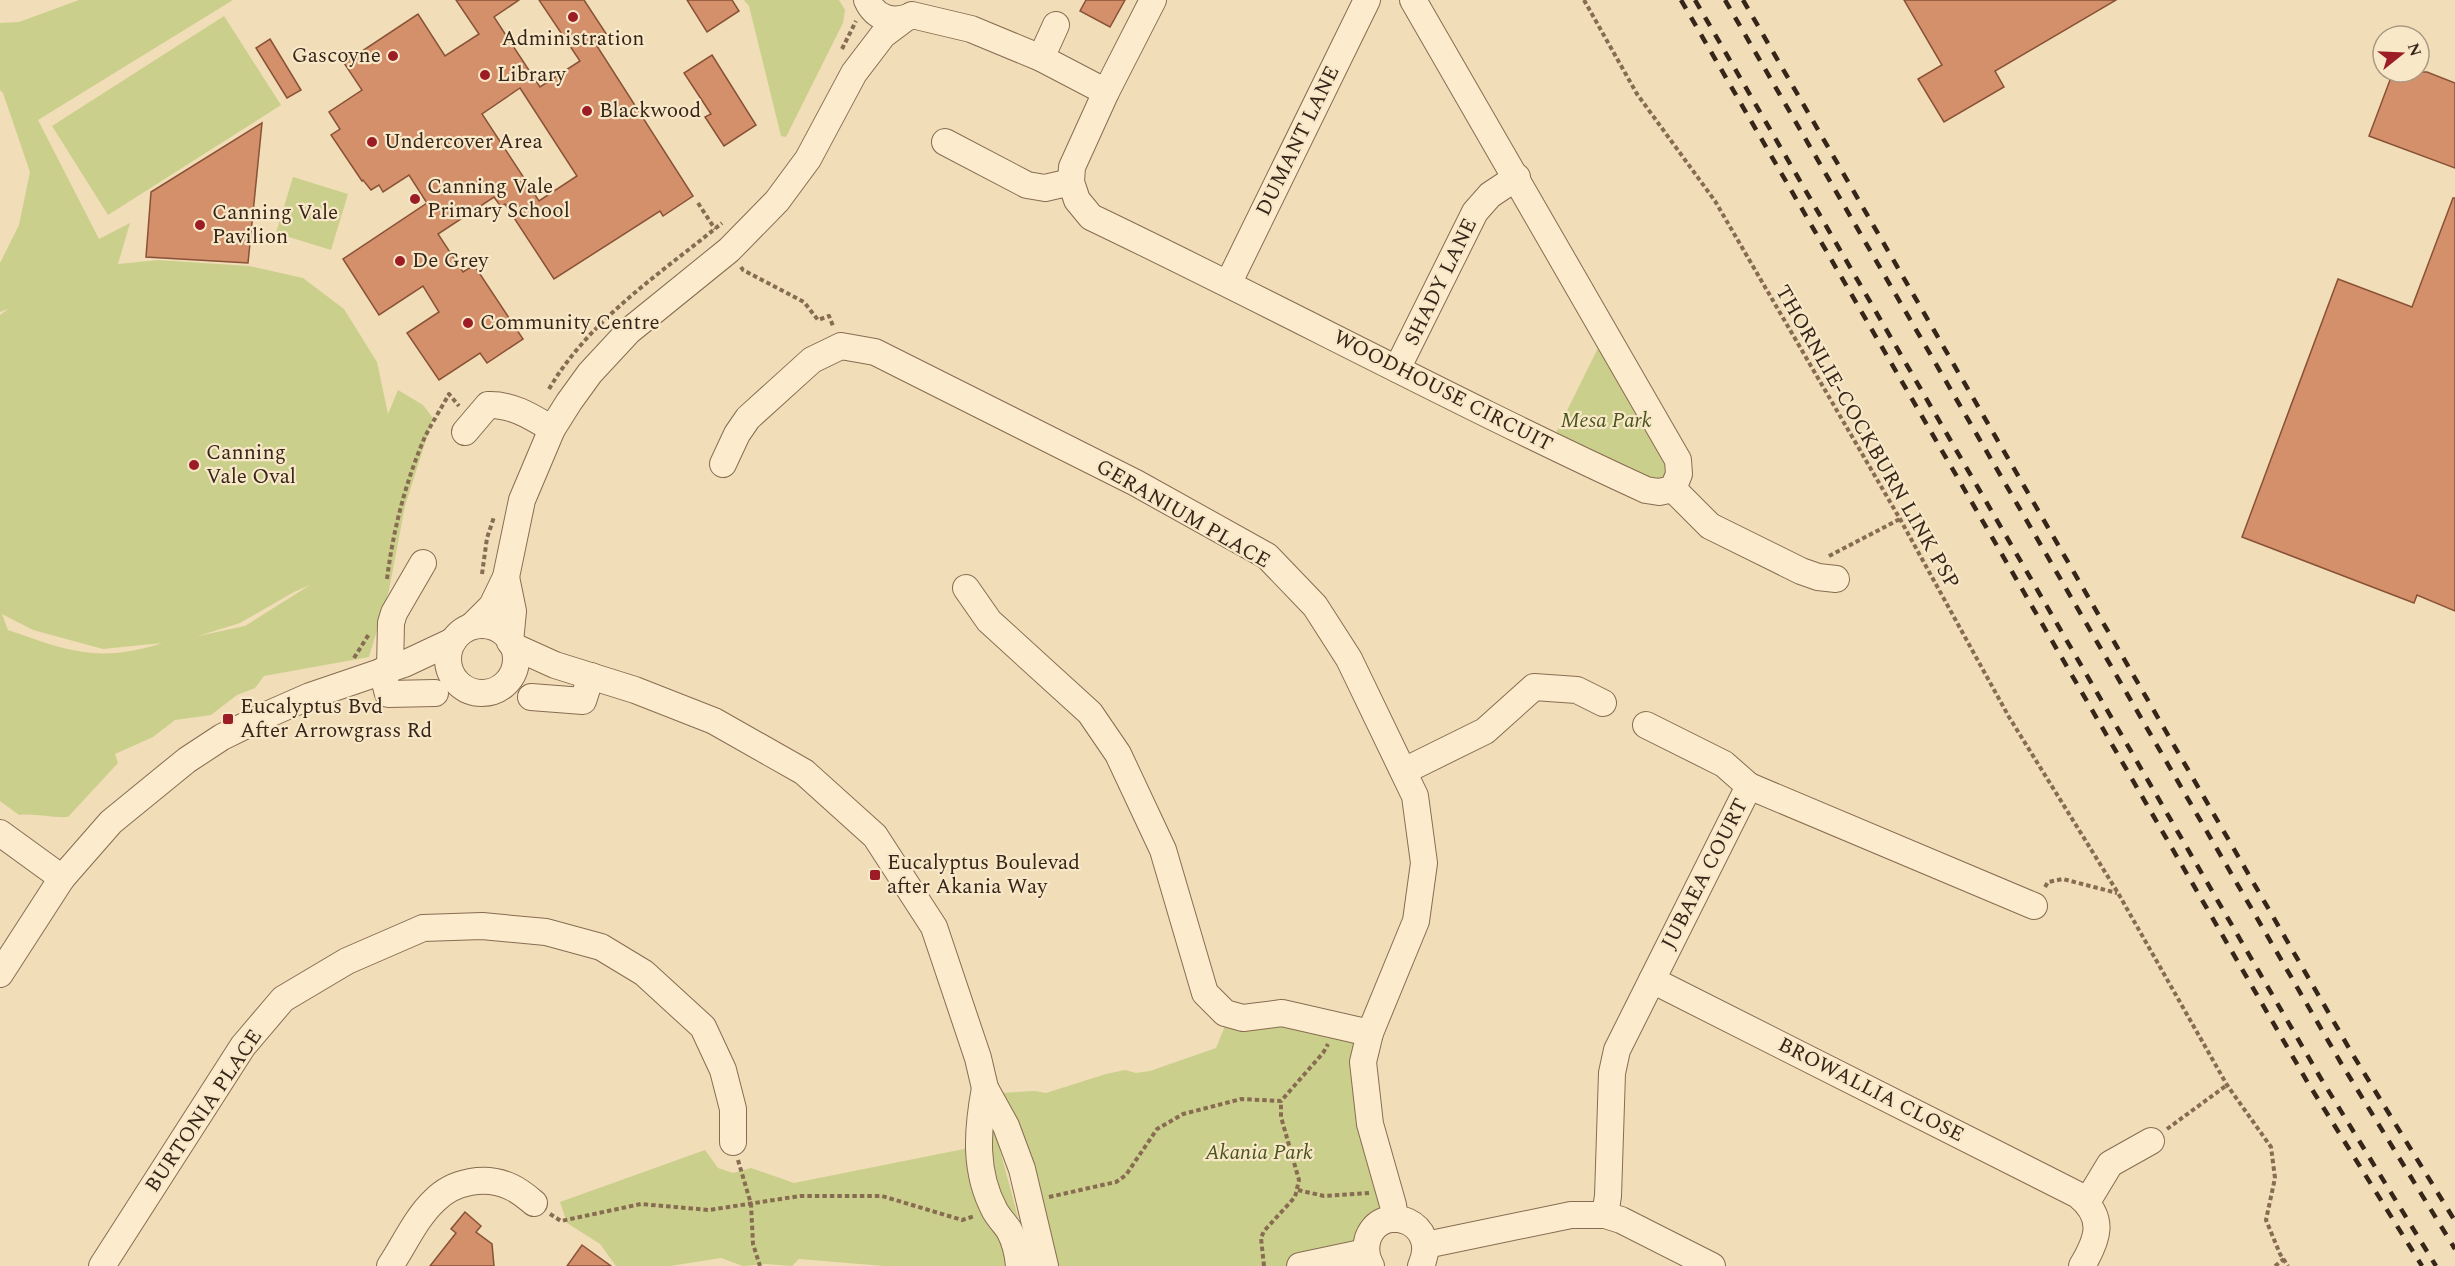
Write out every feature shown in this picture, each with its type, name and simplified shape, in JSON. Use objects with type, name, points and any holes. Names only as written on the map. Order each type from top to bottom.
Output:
[{"type":"street","points":[[938,0],[971,29]]},
{"type":"street","points":[[945,142],[1027,185],[1045,188],[1071,182],[1072,167],[1106,92],[1153,0]]},
{"type":"street","name":"DUMANT LANE","points":[[1228,282],[1367,0]]},
{"type":"street","points":[[1413,0],[1678,460],[1679,474],[1673,489],[1710,525],[1801,571],[1818,577],[1836,579]]},
{"type":"street","points":[[506,577],[513,611],[512,644],[515,666],[511,677],[503,686],[481,693],[468,690],[451,674],[448,662],[449,652],[462,634],[492,606],[506,577],[522,500],[552,429],[590,373],[614,346],[647,315],[729,250],[777,201],[808,159],[847,64],[864,9],[884,18],[913,12],[971,29],[1041,58],[1106,92]]},
{"type":"street","points":[[847,64],[913,12]]},
{"type":"street","points":[[1041,58],[1056,25]]},
{"type":"street","name":"SHADY LANE","points":[[1397,369],[1475,212],[1490,195],[1517,177]]},
{"type":"street","name":"WOODHOUSE CIRCUIT","points":[[1071,182],[1077,200],[1091,217],[1228,282],[1518,431],[1646,490],[1659,492],[1673,489]]},
{"type":"street","points":[[723,464],[737,434],[748,418],[812,360],[841,346]]},
{"type":"street","name":"GERANIUM PLACE","points":[[841,346],[875,352],[1136,483],[1267,556],[1315,606],[1349,659],[1415,796],[1424,864],[1416,921],[1370,1033],[1363,1062],[1370,1124],[1394,1205],[1395,1219]]},
{"type":"street","points":[[464,422],[488,405],[498,405],[518,411],[552,429]]},
{"type":"street","points":[[423,563],[394,614],[392,668],[388,694],[435,693]]},
{"type":"street","points":[[966,588],[989,621],[1090,713],[1118,754],[1163,850],[1205,993],[1225,1013],[1243,1018],[1282,1013],[1370,1033]]},
{"type":"street","points":[[0,974],[63,878],[111,822],[187,760],[222,737],[269,714],[392,668],[462,634],[489,626],[500,630],[512,644],[555,665],[635,690],[714,721],[804,772],[875,836],[934,927],[986,1088],[1006,1126],[1022,1169],[1045,1266]]},
{"type":"street","points":[[511,677],[555,665]]},
{"type":"street","points":[[392,668],[451,674]]},
{"type":"street","points":[[531,697],[583,701],[591,676]]},
{"type":"street","points":[[1404,771],[1485,731],[1534,687],[1577,690],[1603,703]]},
{"type":"street","points":[[1646,725],[1724,764],[1749,786]]},
{"type":"street","name":"JUBAEA COURT","points":[[1605,1215],[1608,1196],[1612,1073],[1617,1050],[1749,786],[2034,906]]},
{"type":"street","points":[[0,833],[63,878]]},
{"type":"street","name":"BURTONIA PLACE","points":[[102,1266],[243,1046],[283,999],[347,960],[423,928],[482,926],[546,932],[601,947],[644,973],[703,1027],[723,1070],[733,1109],[733,1142]]},
{"type":"street","name":"BROWALLIA CLOSE","points":[[1652,980],[2078,1195],[2087,1203]]},
{"type":"street","points":[[986,1088],[979,1120],[978,1161],[994,1210],[1010,1232],[1018,1252],[1019,1266]]},
{"type":"street","points":[[2082,1266],[2094,1246],[2097,1233],[2097,1223],[2087,1203],[2110,1164],[2151,1141]]},
{"type":"street","points":[[390,1266],[425,1211],[450,1188],[475,1182],[499,1183],[510,1186],[534,1203]]},
{"type":"street","points":[[1300,1266],[1368,1259],[1367,1241],[1371,1232],[1378,1224],[1395,1219],[1412,1223],[1420,1230],[1424,1256],[1571,1215],[1605,1215],[1621,1220],[1712,1266]]},
{"type":"path","name":"THORNLIE-COCKBURN LINK PSP","points":[[1584,0],[1637,94],[1715,201],[1900,519],[2009,717],[2118,893],[2227,1085],[2271,1147],[2276,1178],[2266,1220],[2288,1266]]},
{"type":"path","points":[[847,64],[864,9]]},
{"type":"path","points":[[698,203],[715,229]]},
{"type":"path","points":[[548,390],[582,342],[630,296],[729,217]]},
{"type":"path","points":[[736,260],[743,270],[804,302],[818,320],[829,316],[841,346]]},
{"type":"path","points":[[386,586],[392,544],[403,500],[424,439],[449,394],[464,422]]},
{"type":"path","points":[[1801,571],[1900,519]]},
{"type":"path","points":[[353,661],[370,632]]},
{"type":"path","points":[[2034,906],[2048,882],[2063,879],[2118,893]]},
{"type":"path","points":[[2151,1141],[2227,1085]]},
{"type":"path","points":[[1264,1266],[1261,1238],[1264,1231],[1281,1214],[1298,1190],[1297,1169],[1281,1117],[1281,1101]]},
{"type":"path","points":[[733,1142],[751,1204],[753,1244],[760,1266]]},
{"type":"path","points":[[1298,1190],[1324,1196],[1374,1192]]},
{"type":"path","points":[[2275,1266],[2283,1259]]},
{"type":"green space","name":"Canning Vale Oval","points":[[79,0],[233,0],[38,120],[99,239],[130,223],[118,264],[158,260],[249,266],[303,278],[344,309],[377,362],[388,414],[398,390],[423,405],[433,418],[405,506],[389,590],[369,657],[264,676],[255,688],[237,695],[211,715],[175,720],[153,737],[115,754],[118,763],[68,817],[19,815],[0,801],[0,315],[8,309],[0,312],[0,263],[19,225],[30,172],[0,90],[0,23],[19,22]],"holes":[[[310,585],[245,626],[198,636],[240,623]],[[2,614],[33,630],[103,649],[162,643],[119,653],[82,652],[8,630]]]},
{"type":"green space","points":[[744,0],[839,0],[845,10],[843,23],[786,137],[781,136],[749,6]]},
{"type":"green space","points":[[224,16],[281,105],[108,215],[52,126]]},
{"type":"green space","points":[[293,177],[348,194],[331,250],[276,233]]},
{"type":"green space","name":"Mesa Park","points":[[1606,344],[1671,456],[1669,477],[1657,485],[1553,439],[1598,348]]},
{"type":"green space","name":"Akania Park","points":[[1227,1021],[1365,1032],[1394,1212],[1362,1250],[1294,1266],[1037,1266],[1001,1093],[1035,1091],[1046,1093],[1106,1074],[1125,1070],[1136,1073],[1150,1071],[1216,1048]]},
{"type":"green space","points":[[992,1120],[1028,1266],[884,1266],[799,1259],[792,1266],[766,1264],[743,1266],[721,1258],[670,1266],[616,1266],[600,1244],[567,1223],[560,1202],[705,1150],[718,1168],[733,1173],[751,1168],[794,1183],[964,1149]]},
{"type":"building","points":[[456,0],[519,0],[494,17],[540,87],[580,61],[539,0],[584,0],[607,35],[595,43],[693,196],[663,216],[660,211],[554,279],[505,204],[501,207],[494,197],[438,234],[463,272],[474,265],[523,339],[487,363],[480,353],[439,380],[407,333],[439,312],[423,286],[379,315],[343,259],[427,203],[409,175],[383,192],[379,185],[371,190],[362,181],[331,135],[340,129],[329,112],[362,90],[344,63],[418,14],[445,56],[479,34]],"holes":[[[520,88],[577,176],[539,201],[482,114]]]},
{"type":"building","points":[[687,0],[732,0],[739,11],[707,32]]},
{"type":"building","points":[[1086,0],[1125,0],[1110,27],[1080,11]]},
{"type":"building","points":[[1904,0],[2116,0],[1995,71],[2004,87],[1944,122],[1918,79],[1942,65]]},
{"type":"building","points":[[270,39],[301,90],[287,98],[256,48]]},
{"type":"building","points":[[712,55],[756,125],[724,146],[705,117],[711,114],[684,73]]},
{"type":"building","points":[[2431,74],[2455,83],[2455,168],[2369,136],[2388,84],[2431,84]]},
{"type":"building","name":"Canning Vale Pavilion","points":[[262,123],[248,263],[146,257],[151,192]]},
{"type":"building","points":[[2453,198],[2455,198],[2455,611],[2417,595],[2414,603],[2242,537],[2338,279],[2412,307]]},
{"type":"building","points":[[465,1212],[481,1226],[476,1232],[492,1244],[494,1266],[430,1266],[456,1233],[451,1229]]},
{"type":"building","points":[[582,1245],[611,1266],[567,1266]]},
{"type":"railway","points":[[1681,0],[2308,1083],[2422,1266]]},
{"type":"railway","points":[[1695,0],[2320,1077],[2436,1266]]},
{"type":"railway","points":[[1725,0],[2341,1063],[2455,1249]]},
{"type":"railway","points":[[1743,0],[2353,1055],[2455,1221]]},
{"type":"place","name":"Administration","points":[[573,17]]},
{"type":"place","name":"Gascoyne","points":[[393,56]]},
{"type":"place","name":"Library","points":[[485,75]]},
{"type":"place","name":"Blackwood","points":[[587,111]]},
{"type":"place","name":"Undercover Area","points":[[372,142]]},
{"type":"place","name":"Canning Vale Primary School","points":[[415,199]]},
{"type":"place","name":"Canning Vale Pavilion","points":[[200,225]]},
{"type":"place","name":"De Grey","points":[[400,261]]},
{"type":"place","name":"Community Centre","points":[[468,323]]},
{"type":"place","name":"Canning Vale Oval","points":[[194,465]]},
{"type":"place","name":"Eucalyptus Bvd After Arrowgrass Rd","points":[[228,719]]},
{"type":"place","name":"Eucalyptus Boulevad after Akania Way","points":[[875,875]]}]
